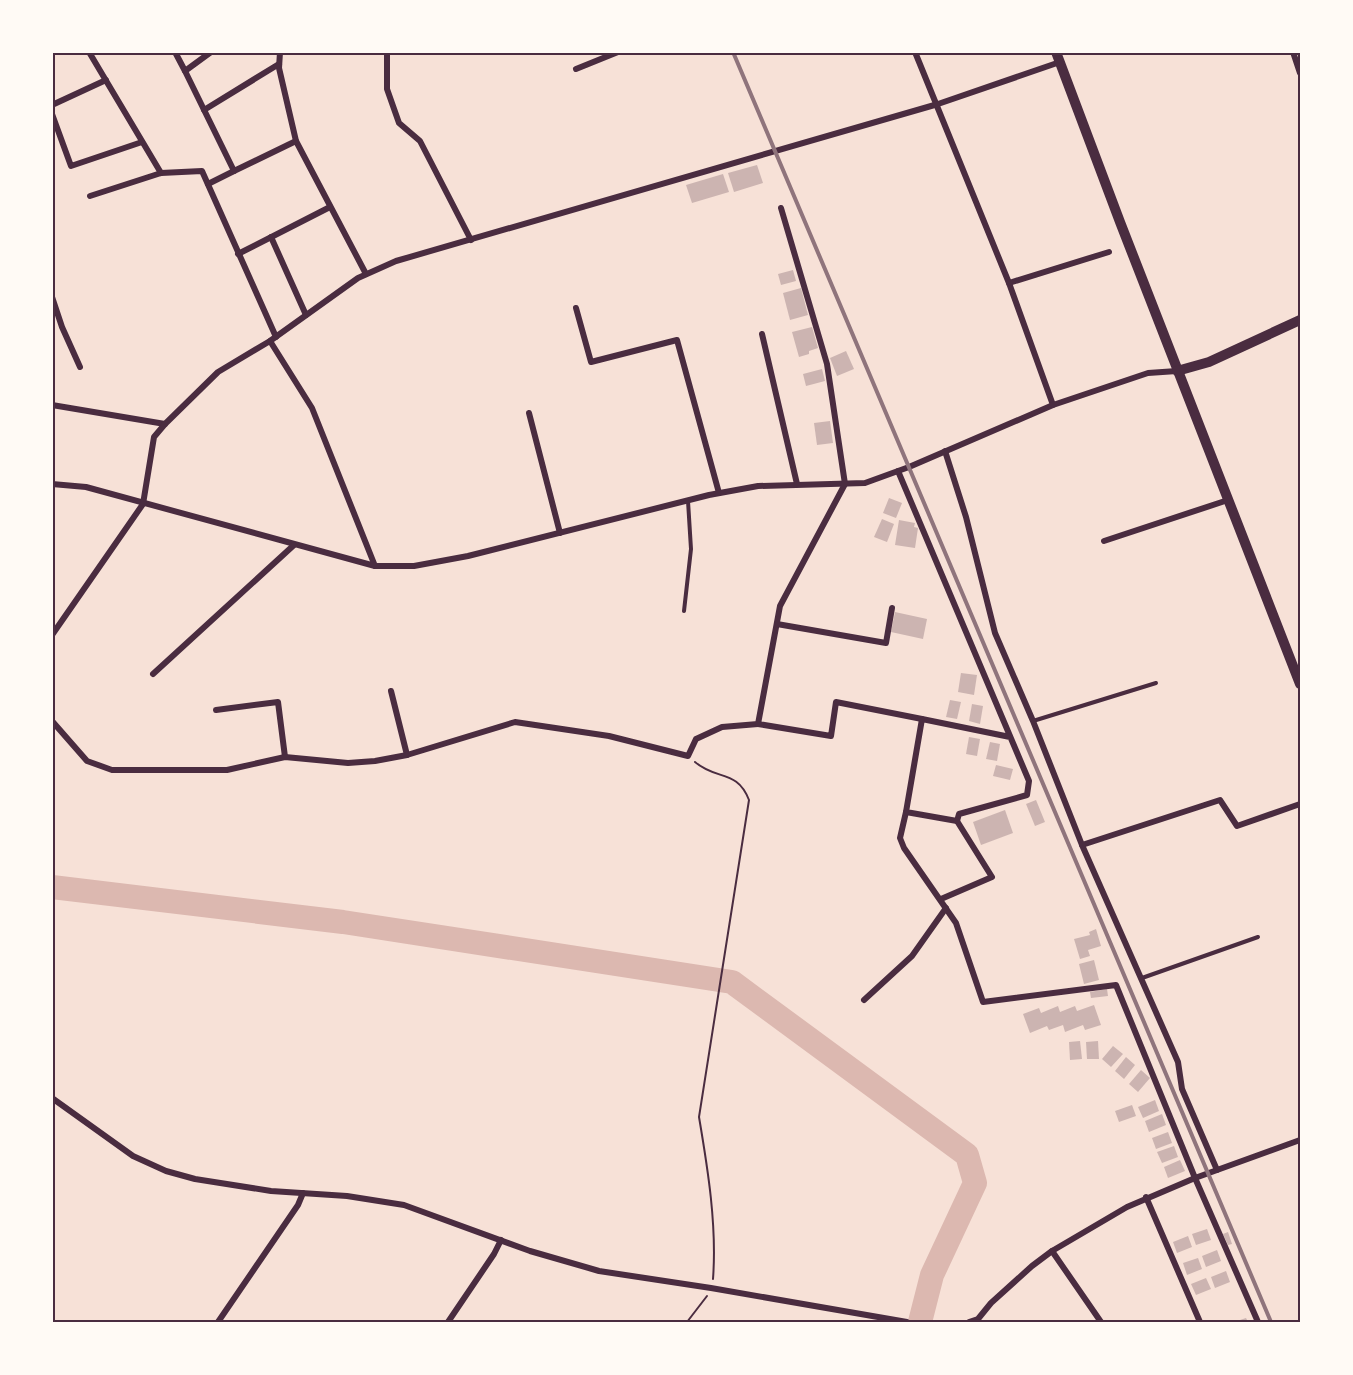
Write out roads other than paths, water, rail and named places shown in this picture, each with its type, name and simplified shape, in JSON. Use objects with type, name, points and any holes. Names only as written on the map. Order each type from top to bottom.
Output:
[{"type":"street","points":[[89,52],[161,173]]},
{"type":"street","points":[[175,52],[234,171]]},
{"type":"street","points":[[185,71],[211,52]]},
{"type":"street","points":[[280,52],[279,64],[296,141],[366,274]]},
{"type":"street","points":[[387,52],[387,89],[399,123],[420,141],[471,240]]},
{"type":"street","points":[[576,69],[618,52]]},
{"type":"street","points":[[915,52],[1009,284],[1053,405]]},
{"type":"street","points":[[1293,52],[1300,73]]},
{"type":"street","points":[[52,635],[142,504],[154,437],[165,424],[218,372],[273,339],[358,278],[396,261],[938,105],[1058,57],[1177,371],[1300,681]]},
{"type":"street","points":[[204,110],[279,64]]},
{"type":"street","points":[[52,105],[106,80]]},
{"type":"street","points":[[52,114],[71,166],[142,142]]},
{"type":"street","points":[[208,184],[296,141]]},
{"type":"street","points":[[90,196],[161,173],[202,171],[273,339],[312,408],[375,566]]},
{"type":"street","points":[[238,254],[330,207]]},
{"type":"street","points":[[758,724],[780,606],[844,484],[827,364],[781,208]]},
{"type":"street","points":[[271,237],[306,315]]},
{"type":"street","points":[[1009,284],[1109,252]]},
{"type":"street","points":[[52,297],[56,316],[80,367]]},
{"type":"street","points":[[576,308],[591,362],[677,340],[719,493]]},
{"type":"street","points":[[52,484],[86,487],[375,566],[414,566],[560,533],[719,493],[758,486],[865,483],[1053,405],[1148,373],[1177,371],[1209,362],[1300,320]]},
{"type":"street","points":[[762,334],[797,484]]},
{"type":"street","points":[[52,405],[165,424]]},
{"type":"street","points":[[529,413],[560,533]]},
{"type":"street","points":[[945,451],[966,516],[995,633],[1082,845],[1178,1062],[1182,1089],[1217,1170]]},
{"type":"street","points":[[898,471],[1029,781],[1027,795],[959,813],[957,821],[992,877],[941,899]]},
{"type":"street","points":[[1104,541],[1229,499]]},
{"type":"street","points":[[153,674],[294,545]]},
{"type":"street","points":[[777,624],[886,643],[892,608]]},
{"type":"street","points":[[391,691],[407,755]]},
{"type":"street","points":[[216,710],[278,702],[285,757]]},
{"type":"street","points":[[52,721],[87,761],[112,770],[227,770],[285,757],[348,763],[407,755],[514,722],[609,736],[688,756],[696,739],[722,727],[758,724],[831,736],[836,702],[1010,737]]},
{"type":"street","points":[[922,718],[900,838],[904,848],[956,923],[983,1002],[1116,986],[1258,1323]]},
{"type":"street","points":[[1082,845],[1221,800],[1237,826],[1300,804]]},
{"type":"street","points":[[906,812],[957,821]]},
{"type":"street","points":[[864,1000],[912,956],[946,908]]},
{"type":"street","points":[[52,1098],[133,1156],[166,1171],[234,1186],[347,1196],[404,1206],[599,1271],[711,1288],[906,1323]]},
{"type":"street","points":[[969,1323],[979,1321],[991,1303],[1052,1251],[1146,1197],[1300,1140]]},
{"type":"street","points":[[218,1323],[298,1205],[303,1193]]},
{"type":"street","points":[[1146,1197],[1200,1323]]},
{"type":"street","points":[[448,1323],[501,1240]]},
{"type":"street","points":[[1052,1251],[1101,1323]]},
{"type":"lane","points":[[684,611],[691,549],[688,500]]},
{"type":"lane","points":[[1033,721],[1156,683]]},
{"type":"lane","points":[[1142,978],[1258,937]]},
{"type":"waterway","points":[[52,887],[343,922],[732,982],[967,1155],[975,1183],[932,1275],[920,1322]]},
{"type":"railway","points":[[733,52],[1271,1322]]}]
